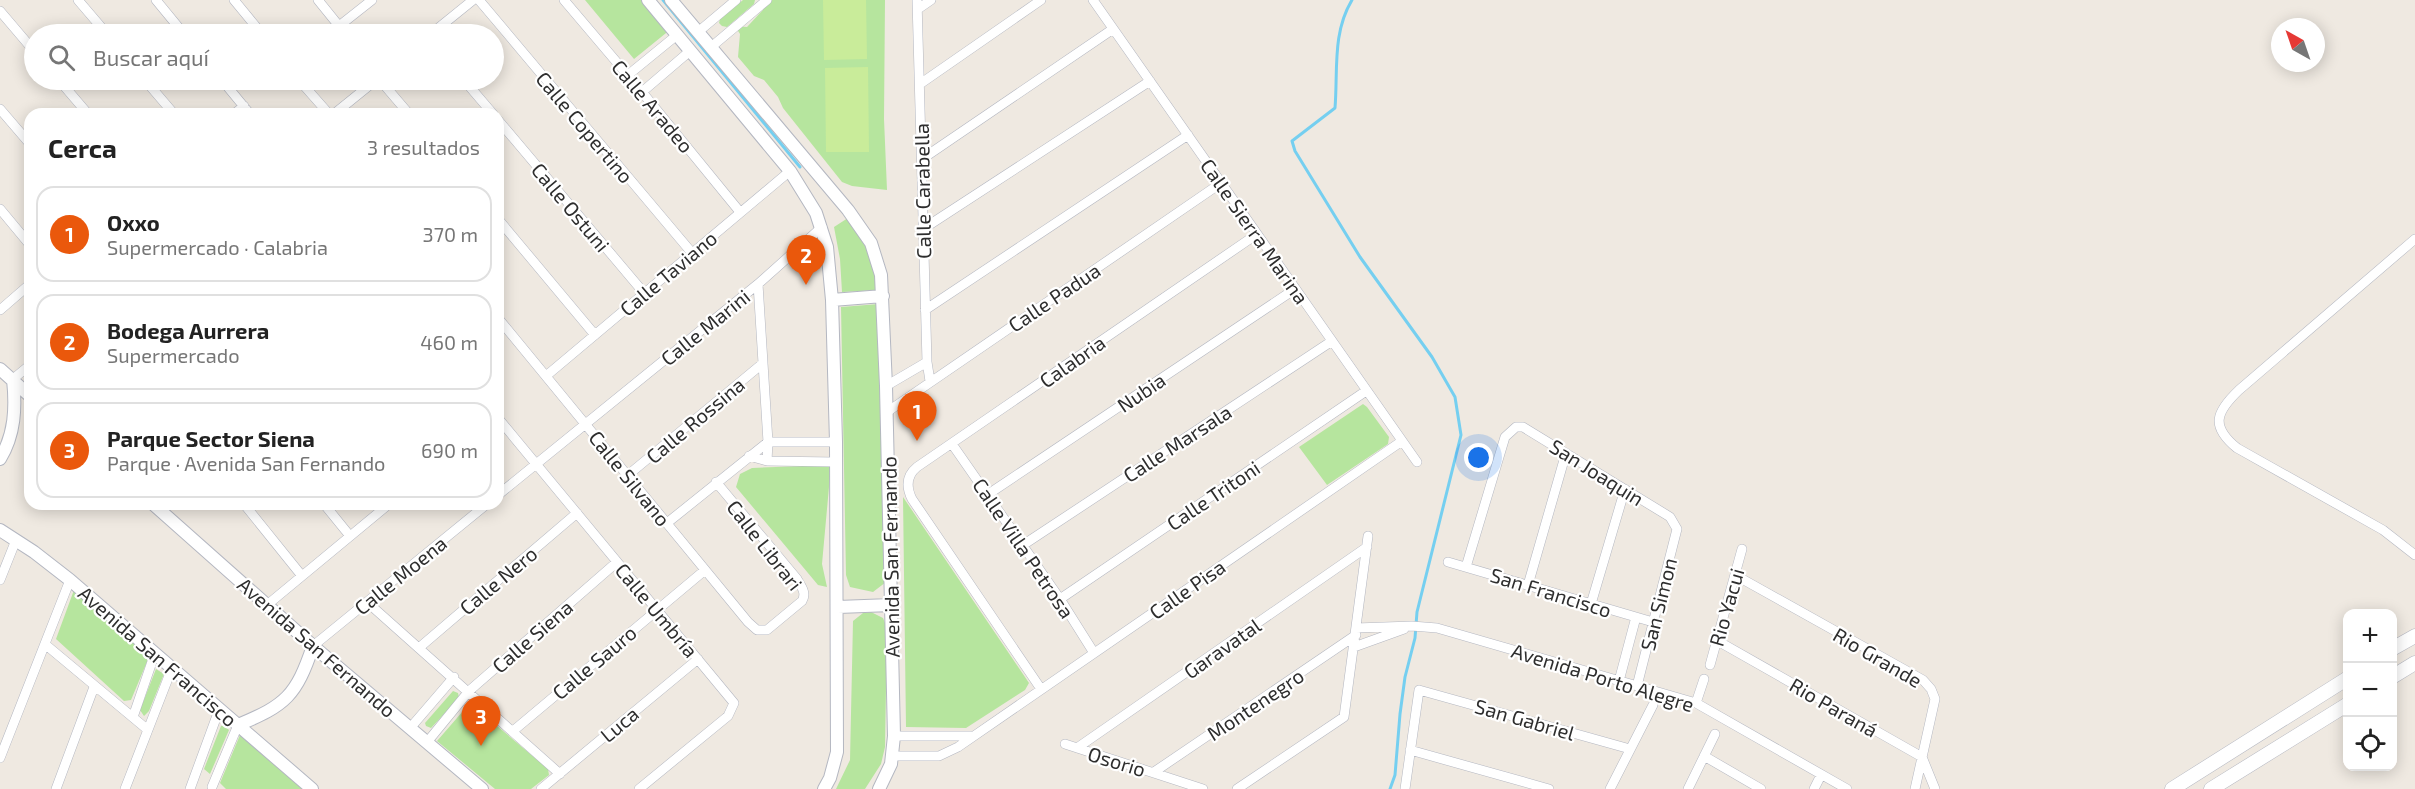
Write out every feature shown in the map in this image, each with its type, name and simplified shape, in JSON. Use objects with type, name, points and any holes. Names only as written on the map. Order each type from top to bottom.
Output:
[{"type":"main road","points":[[2397,646],[2415,636]]},
{"type":"main road","points":[[2397,674],[2415,663]]},
{"type":"main road","points":[[2172,789],[2343,681]]},
{"type":"main road","points":[[2211,789],[2343,708]]},
{"type":"street","points":[[78,0],[98,24]]},
{"type":"street","points":[[156,0],[176,24]]},
{"type":"street","points":[[234,0],[254,24]]},
{"type":"street","points":[[318,0],[337,24]]},
{"type":"street","points":[[342,24],[372,0]]},
{"type":"street","points":[[443,24],[473,0]]},
{"type":"street","name":"Calle Copertino","points":[[479,0],[499,24]]},
{"type":"street","name":"Calle Aradeo","points":[[564,0],[740,212]]},
{"type":"street","points":[[648,0],[790,171],[816,213],[822,227],[830,261],[836,442],[837,752],[830,778],[824,789]]},
{"type":"street","name":"Avenida San Fernando","points":[[671,0],[865,232],[877,258],[883,296],[894,736],[888,774],[879,789]]},
{"type":"street","points":[[698,32],[736,0]]},
{"type":"street","points":[[917,4],[931,0]]},
{"type":"street","points":[[920,84],[1041,0]]},
{"type":"street","name":"Calle Sierra Marina","points":[[1093,0],[1417,462]]},
{"type":"street","points":[[710,48],[761,2]]},
{"type":"street","name":"Calle Carabella","points":[[917,4],[927,362],[930,381]]},
{"type":"street","points":[[0,10],[24,39]]},
{"type":"street","points":[[922,159],[1113,29]]},
{"type":"street","name":"Calle Copertino","points":[[504,30],[692,253]]},
{"type":"street","points":[[628,75],[677,35]]},
{"type":"street","points":[[642,92],[690,51]]},
{"type":"street","points":[[923,229],[1150,81]]},
{"type":"street","points":[[68,90],[83,108]]},
{"type":"street","points":[[154,90],[169,108]]},
{"type":"street","points":[[230,90],[245,108]]},
{"type":"street","points":[[308,90],[324,108]]},
{"type":"street","points":[[342,108],[365,90]]},
{"type":"street","points":[[387,90],[404,108]]},
{"type":"street","points":[[473,90],[488,108]]},
{"type":"street","points":[[0,109],[24,137]]},
{"type":"street","name":"Calle Ostuni","points":[[504,127],[644,293]]},
{"type":"street","points":[[926,310],[1188,135]]},
{"type":"street","name":"Calle Taviano","points":[[546,376],[790,171]]},
{"type":"street","name":"Calle Padua","points":[[887,412],[1221,183]]},
{"type":"street","points":[[0,208],[24,238]]},
{"type":"street","points":[[504,226],[595,335]]},
{"type":"street","name":"Calle Marini","points":[[537,463],[758,284],[822,227]]},
{"type":"street","name":"Calabria","points":[[1041,689],[912,499],[908,491],[910,475],[1257,234]]},
{"type":"street","points":[[2415,239],[2239,390],[2224,405],[2219,417],[2221,430],[2237,448],[2383,530],[2415,555]]},
{"type":"street","points":[[758,284],[768,442],[767,461]]},
{"type":"street","points":[[2,303],[24,288]]},
{"type":"street","name":"Nubia","points":[[987,495],[1295,289]]},
{"type":"street","points":[[832,300],[883,296]]},
{"type":"street","name":"Calle Silvano","points":[[504,325],[754,627],[761,631],[767,630]]},
{"type":"street","name":"Calle Marsala","points":[[1023,545],[1332,341]]},
{"type":"street","points":[[886,386],[927,362]]},
{"type":"street","name":"Calle Rossina","points":[[628,475],[762,364]]},
{"type":"street","points":[[0,369],[24,391]]},
{"type":"street","points":[[12,380],[24,370]]},
{"type":"street","points":[[0,459],[8,446],[14,419],[12,380]]},
{"type":"street","name":"Calle Tritoni","points":[[1060,599],[1366,391]]},
{"type":"street","name":"Calle Umbría","points":[[504,425],[734,703],[728,716],[639,789]]},
{"type":"street","name":"San Joaquin","points":[[1466,567],[1505,437],[1516,427],[1523,427],[1670,517],[1674,522]]},
{"type":"street","name":"Calle Pisa","points":[[892,756],[939,756],[958,747],[1402,441]]},
{"type":"street","points":[[667,523],[768,442],[836,442]]},
{"type":"street","name":"Calle Villa Petrosa","points":[[952,444],[1060,599],[1094,653]]},
{"type":"street","points":[[1528,585],[1566,453]]},
{"type":"street","points":[[749,456],[767,461],[835,462]]},
{"type":"street","points":[[504,490],[537,463]]},
{"type":"street","name":"Calle Librari","points":[[716,482],[803,590],[802,601],[767,630]]},
{"type":"street","points":[[1591,604],[1625,489]]},
{"type":"street","name":"Avenida San Fernando","points":[[160,510],[314,646],[482,789]]},
{"type":"street","points":[[249,510],[302,576]]},
{"type":"street","points":[[329,510],[350,536]]},
{"type":"street","points":[[267,605],[382,510]]},
{"type":"street","name":"Calle Moena","points":[[314,646],[480,510]]},
{"type":"street","name":"Calle Nero","points":[[420,647],[577,513]]},
{"type":"street","name":"San Simon","points":[[1637,686],[1677,529],[1674,522]]},
{"type":"street","name":"Avenida San Francisco","points":[[0,530],[70,580],[312,789]]},
{"type":"street","points":[[1237,789],[1344,717],[1368,536]]},
{"type":"street","points":[[0,580],[16,540]]},
{"type":"street","name":"Garavatal","points":[[1077,748],[1367,547]]},
{"type":"street","name":"Rio Yacui","points":[[1710,665],[1742,549]]},
{"type":"street","name":"Calle Siena","points":[[428,741],[469,691],[617,562]]},
{"type":"street","name":"San Francisco","points":[[1448,562],[1653,622]]},
{"type":"street","name":"Calle Sauro","points":[[513,731],[705,570]]},
{"type":"street","name":"Rio Grande","points":[[1735,575],[1923,680],[1931,689],[1935,699],[1915,789]]},
{"type":"street","points":[[0,758],[70,580]]},
{"type":"street","points":[[367,602],[454,677],[560,774]]},
{"type":"street","points":[[838,607],[891,605]]},
{"type":"street","name":"San Simon","points":[[1619,681],[1636,617]]},
{"type":"street","points":[[1354,647],[1412,626]]},
{"type":"street","name":"Avenida Porto Alegre","points":[[1356,632],[1412,626],[1437,628],[1696,704],[1843,788]]},
{"type":"street","name":"Montenegro","points":[[1154,772],[1356,632]]},
{"type":"street","name":"Rio Paraná","points":[[1716,640],[1922,757]]},
{"type":"street","points":[[46,645],[148,730]]},
{"type":"street","points":[[196,774],[213,788],[238,725],[267,713],[285,700],[303,675],[314,646]]},
{"type":"street","points":[[133,717],[155,653]]},
{"type":"street","name":"Luca","points":[[541,789],[698,658]]},
{"type":"street","points":[[125,789],[172,668]]},
{"type":"street","points":[[411,727],[454,677]]},
{"type":"street","points":[[1696,704],[1704,679]]},
{"type":"street","points":[[56,789],[94,687]]},
{"type":"street","name":"San Gabriel","points":[[1410,750],[1419,690],[1630,749]]},
{"type":"street","points":[[1610,789],[1653,705]]},
{"type":"street","points":[[190,789],[219,710]]},
{"type":"street","points":[[1688,789],[1715,734]]},
{"type":"street","points":[[894,736],[971,736]]},
{"type":"street","name":"Osorio","points":[[1065,744],[1203,789]]},
{"type":"street","points":[[1405,789],[1410,750],[1549,789]]},
{"type":"street","points":[[1704,756],[1761,789]]},
{"type":"street","points":[[1922,757],[1935,789]]},
{"type":"street","points":[[1814,789],[1821,775]]},
{"type":"green space","points":[[585,0],[646,0],[671,29],[634,59]]},
{"type":"green space","points":[[743,0],[755,0],[754,4],[727,27],[722,26],[719,23],[720,19]]},
{"type":"green space","points":[[772,0],[885,0],[884,119],[887,190],[852,186],[842,182],[783,108],[778,97],[764,80],[754,76],[738,57],[740,34],[735,26],[747,27]]},
{"type":"green space","points":[[823,0],[866,0],[867,59],[824,60]]},
{"type":"green space","points":[[868,67],[869,152],[826,152],[825,68]]},
{"type":"green space","points":[[851,216],[862,229],[879,290],[842,292],[840,259],[834,227]]},
{"type":"green space","points":[[879,304],[886,582],[873,592],[850,587],[846,575],[841,307]]},
{"type":"green space","points":[[1363,404],[1389,437],[1388,444],[1327,485],[1299,447]]},
{"type":"green space","points":[[831,465],[822,564],[827,587],[818,585],[736,487],[740,474],[752,468]]},
{"type":"green space","points":[[903,497],[1029,683],[1025,690],[966,728],[906,727]]},
{"type":"green space","points":[[74,590],[148,653],[149,657],[131,700],[124,701],[56,639]]},
{"type":"green space","points":[[871,612],[883,618],[887,628],[885,747],[881,764],[865,789],[836,789],[850,760],[853,621],[863,613]]},
{"type":"green space","points":[[156,669],[164,674],[149,711],[144,716],[140,710]]},
{"type":"green space","points":[[453,691],[458,693],[459,698],[431,728],[426,726],[425,723]]},
{"type":"green space","points":[[470,703],[548,769],[549,775],[531,789],[495,789],[437,741]]},
{"type":"green space","points":[[224,725],[229,730],[210,774],[204,769],[221,726]]},
{"type":"green space","points":[[240,735],[305,789],[226,789],[220,783]]},
{"type":"waterway","points":[[663,0],[800,167]]},
{"type":"waterway","points":[[1352,0],[1341,26],[1337,52],[1335,108],[1292,141],[1295,151],[1360,257],[1432,357],[1455,397],[1461,435],[1417,612],[1415,638],[1405,677],[1400,714],[1395,775],[1390,789]]},
{"type":"place","name":"Bodega Aurrera","points":[[806,285]]},
{"type":"place","name":"Oxxo","points":[[917,441]]},
{"type":"place","name":"Parque Sector Siena","points":[[481,746]]}]
